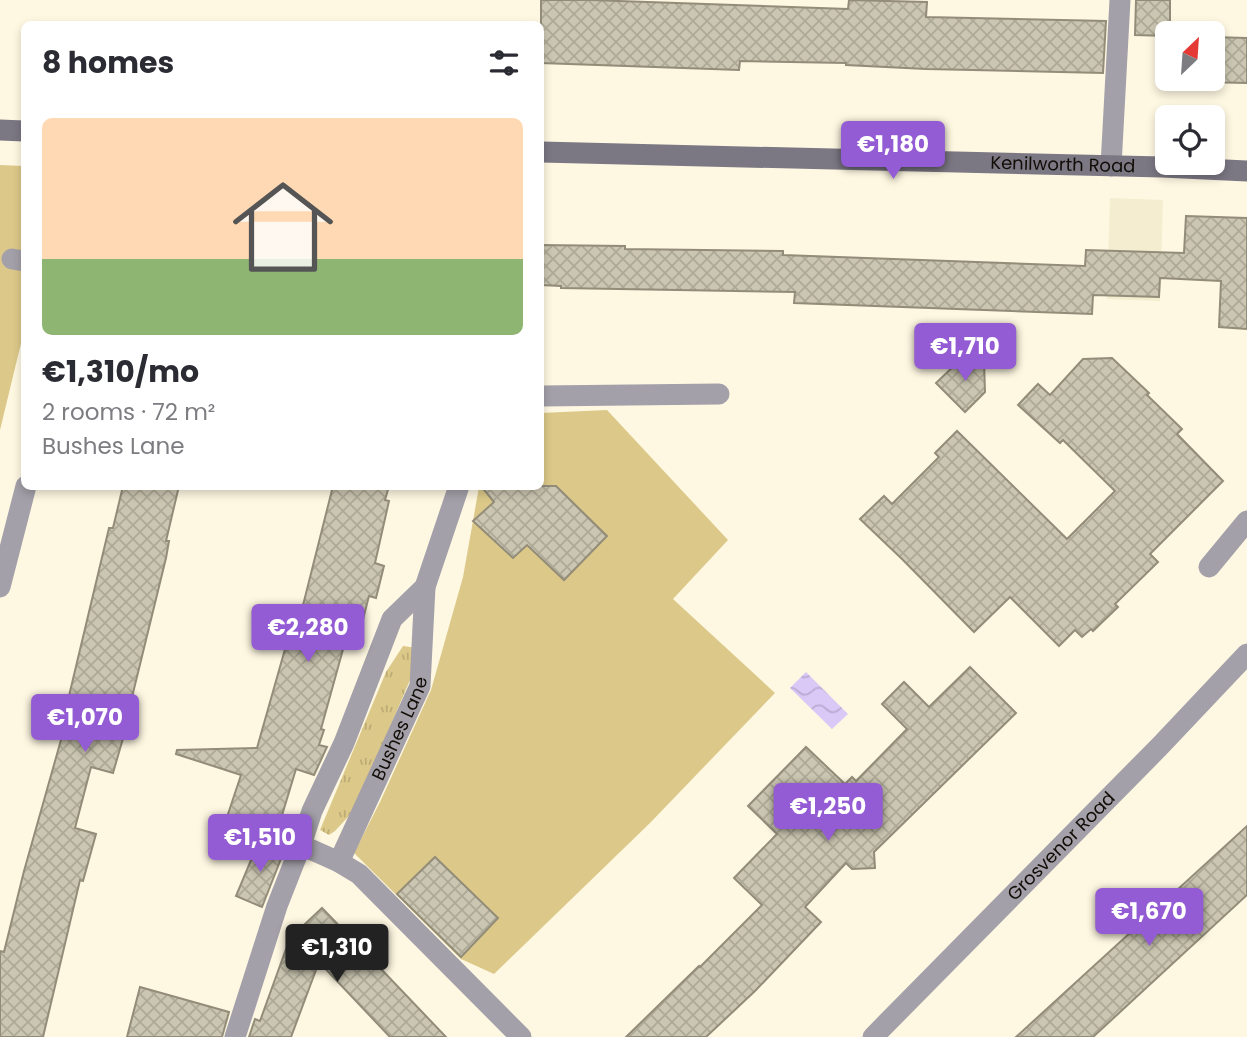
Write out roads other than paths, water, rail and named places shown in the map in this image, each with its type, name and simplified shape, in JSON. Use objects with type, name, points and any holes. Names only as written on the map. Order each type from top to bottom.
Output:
[{"type":"street","points":[[1111,166],[1121,0]]},
{"type":"street","points":[[0,130],[21,131]]},
{"type":"street","name":"Kenilworth Road","points":[[544,152],[1247,171]]},
{"type":"street","points":[[544,397],[719,394]]},
{"type":"street","points":[[0,587],[25,490]]},
{"type":"street","name":"Bushes Lane","points":[[339,862],[420,686],[425,587],[458,490]]},
{"type":"street","points":[[1209,567],[1247,521]]},
{"type":"street","name":"Bushes Lane","points":[[236,1037],[277,906],[312,811],[344,743],[392,619],[425,587]]},
{"type":"street","name":"Grosvenor Road","points":[[873,1037],[1247,654]]},
{"type":"street","points":[[301,845],[359,874],[521,1037]]},
{"type":"water","points":[[806,672],[848,714],[832,729],[790,688]]}]
